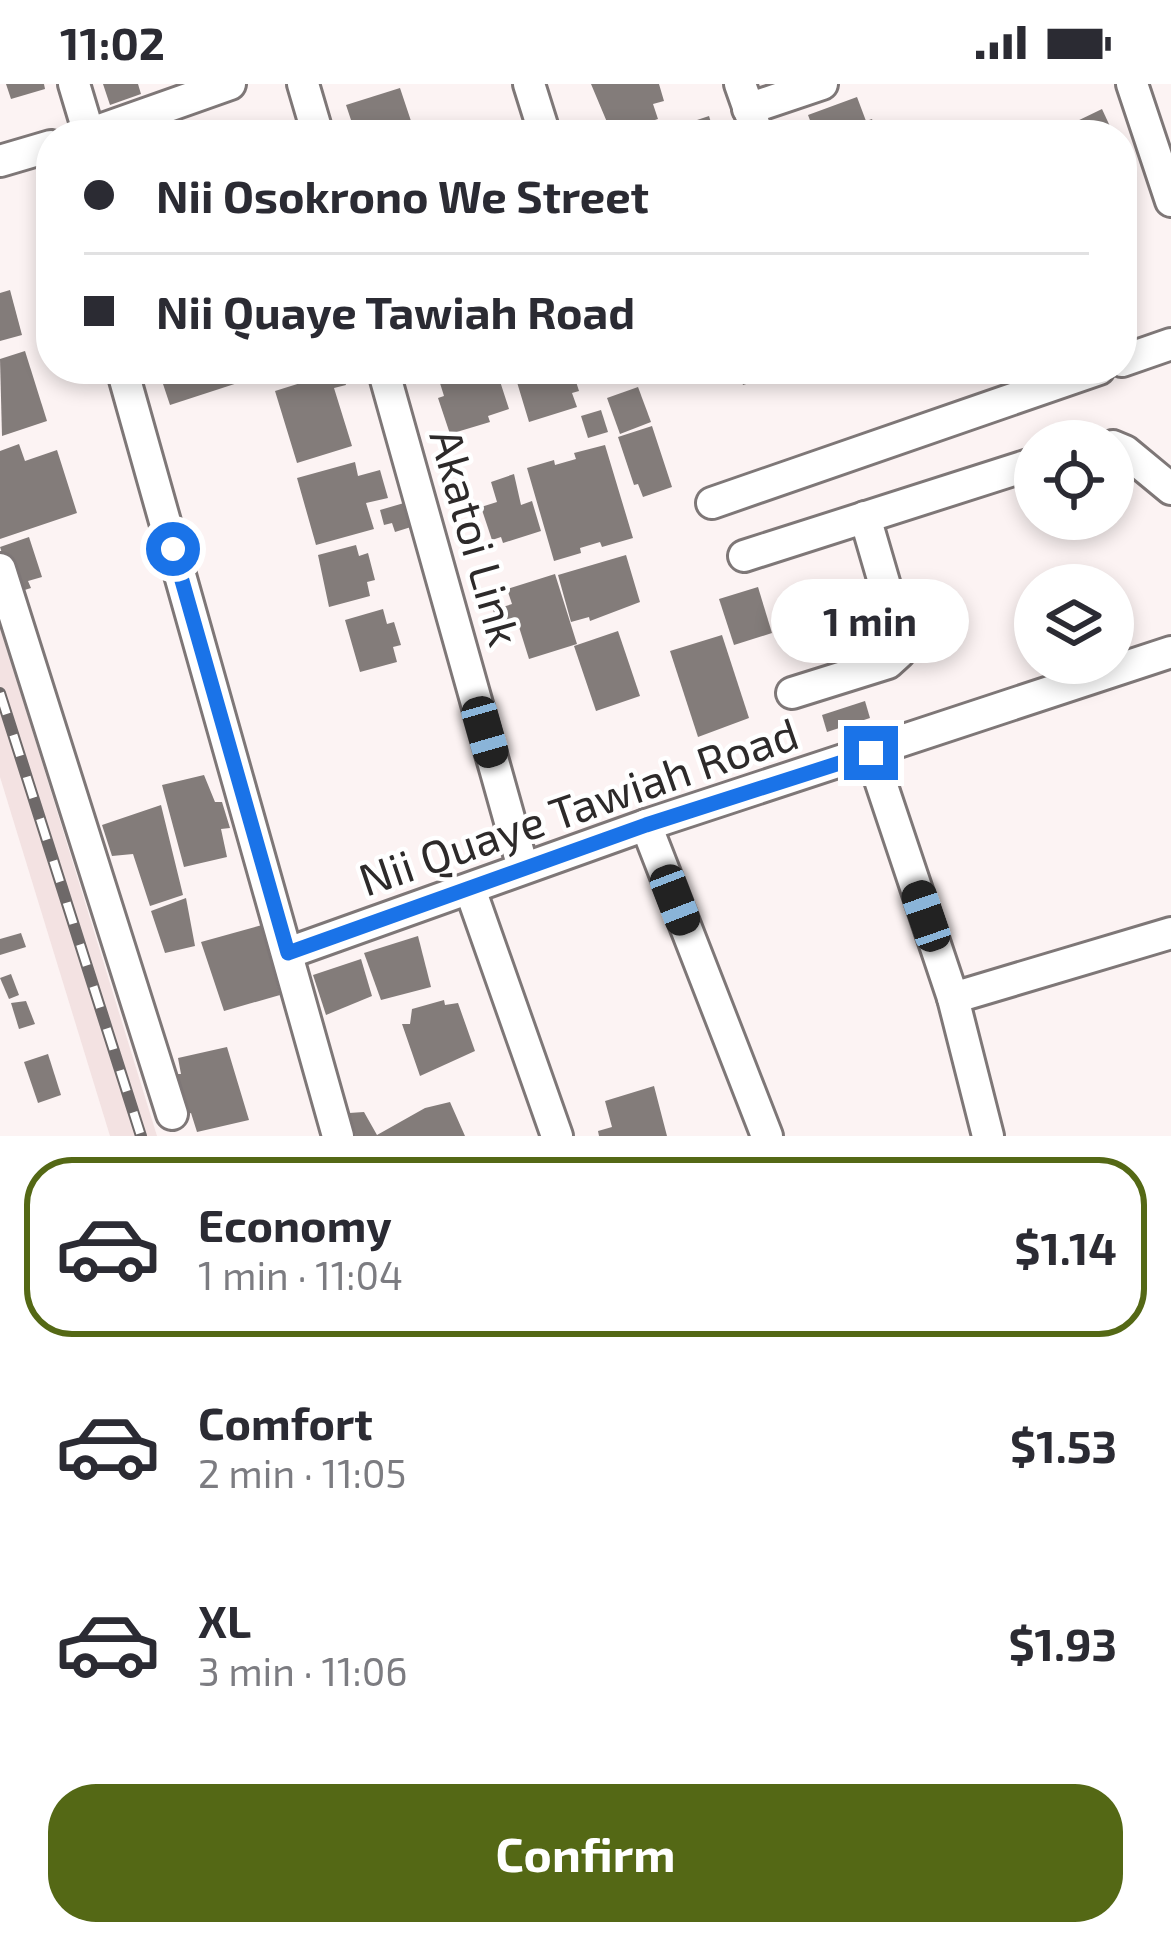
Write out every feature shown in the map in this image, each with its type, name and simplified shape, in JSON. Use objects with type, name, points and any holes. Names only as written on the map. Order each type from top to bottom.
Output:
[{"type":"street","points":[[74,84],[84,120]]},
{"type":"street","points":[[130,120],[230,84]]},
{"type":"street","points":[[303,84],[314,120]]},
{"type":"street","points":[[529,84],[540,120]]},
{"type":"street","points":[[749,110],[822,84]]},
{"type":"street","points":[[1132,84],[1171,201]]},
{"type":"street","points":[[0,161],[36,150]]},
{"type":"street","points":[[1137,356],[1171,344]]},
{"type":"street","points":[[126,384],[338,1136]]},
{"type":"street","name":"Akatoi Link","points":[[387,384],[523,868]]},
{"type":"street","points":[[712,503],[1057,384]]},
{"type":"street","points":[[1134,458],[1171,489]]},
{"type":"street","points":[[744,556],[1014,470]]},
{"type":"street","points":[[792,693],[888,663],[898,653],[900,637],[866,517]]},
{"type":"street","points":[[0,568],[172,1114]]},
{"type":"street","name":"Nii Quaye Tawiah Road","points":[[288,953],[646,825],[1171,652]]},
{"type":"street","points":[[871,753],[953,998],[988,1136]]},
{"type":"street","points":[[646,825],[767,1136]]},
{"type":"street","points":[[470,889],[557,1136]]},
{"type":"street","points":[[953,998],[1171,933]]},
{"type":"shaded area","points":[[0,626],[157,1136],[110,1136],[0,777]]},
{"type":"building","points":[[6,84],[44,84],[45,89],[11,99]]},
{"type":"building","points":[[103,84],[138,84],[141,94],[110,105]]},
{"type":"building","points":[[591,84],[659,84],[664,101],[653,104],[658,119],[606,120]]},
{"type":"building","points":[[400,88],[411,120],[351,120],[346,105]]},
{"type":"building","points":[[857,97],[866,120],[810,120],[808,115]]},
{"type":"building","points":[[1102,109],[1107,120],[1079,120]]},
{"type":"building","points":[[10,290],[22,335],[0,341],[0,293]]},
{"type":"building","points":[[25,351],[47,421],[2,436],[0,359]]},
{"type":"building","points":[[163,384],[234,384],[170,405]]},
{"type":"building","points":[[297,384],[346,384],[334,388],[352,446],[297,463],[275,391]]},
{"type":"building","points":[[440,384],[501,384],[509,409],[488,416],[490,422],[450,434],[438,398],[444,396]]},
{"type":"building","points":[[518,384],[577,384],[579,391],[572,393],[577,407],[529,422]]},
{"type":"building","points":[[638,387],[651,422],[620,434],[607,398]]},
{"type":"building","points":[[601,410],[608,432],[588,438],[581,416]]},
{"type":"building","points":[[652,426],[672,487],[643,497],[638,484],[634,485],[618,437]]},
{"type":"building","points":[[19,444],[25,461],[57,450],[77,513],[0,539],[0,451]]},
{"type":"building","points":[[605,445],[633,538],[602,547],[600,542],[554,561],[527,468],[576,459],[574,453]]},
{"type":"building","points":[[355,462],[358,476],[380,470],[388,498],[366,503],[374,529],[316,545],[297,478]]},
{"type":"building","points":[[514,474],[521,505],[532,501],[541,531],[503,543],[501,537],[492,540],[481,507],[497,502],[491,482]]},
{"type":"building","points":[[404,503],[411,527],[395,532],[392,523],[384,525],[380,510]]},
{"type":"building","points":[[29,537],[42,577],[28,581],[31,588],[15,593],[0,547]]},
{"type":"building","points":[[356,545],[359,556],[368,553],[375,580],[367,582],[370,596],[329,607],[318,555]]},
{"type":"building","points":[[626,555],[640,602],[590,621],[589,617],[571,622],[558,575]]},
{"type":"building","points":[[555,574],[577,644],[529,659],[519,627],[500,632],[493,610],[512,604],[507,589]]},
{"type":"building","points":[[758,587],[772,633],[734,645],[719,599]]},
{"type":"building","points":[[383,609],[387,624],[394,622],[401,645],[393,647],[397,662],[360,672],[345,620]]},
{"type":"building","points":[[618,631],[640,696],[596,711],[574,646]]},
{"type":"building","points":[[722,635],[749,718],[698,737],[670,651]]},
{"type":"building","points":[[865,701],[870,718],[827,732],[822,715]]},
{"type":"building","points":[[204,775],[215,802],[222,802],[230,828],[221,829],[227,857],[184,867],[162,785]]},
{"type":"building","points":[[161,805],[183,895],[150,906],[133,854],[112,856],[102,825]]},
{"type":"building","points":[[186,898],[195,946],[165,953],[151,911]]},
{"type":"building","points":[[262,925],[280,995],[224,1011],[201,942]]},
{"type":"building","points":[[21,933],[26,947],[0,955],[0,939]]},
{"type":"building","points":[[418,936],[431,987],[381,1000],[364,953]]},
{"type":"building","points":[[361,959],[372,996],[326,1015],[313,975]]},
{"type":"building","points":[[11,974],[19,995],[9,999],[0,978]]},
{"type":"building","points":[[444,1000],[445,1005],[458,1003],[475,1051],[420,1076],[402,1024],[410,1024],[412,1009]]},
{"type":"building","points":[[26,1001],[35,1024],[19,1029],[11,1003]]},
{"type":"building","points":[[227,1047],[249,1120],[197,1132],[191,1113],[185,1115],[170,1074],[181,1074],[178,1058]]},
{"type":"building","points":[[48,1054],[61,1095],[38,1103],[24,1062]]},
{"type":"building","points":[[654,1086],[667,1136],[599,1136],[598,1131],[612,1127],[605,1101]]},
{"type":"building","points":[[450,1102],[465,1136],[356,1136],[349,1113],[364,1112],[377,1135],[425,1108]]},
{"type":"railway","points":[[0,693],[141,1136]]},
{"type":"route","points":[[173,549],[288,953],[646,825],[871,753]]}]
